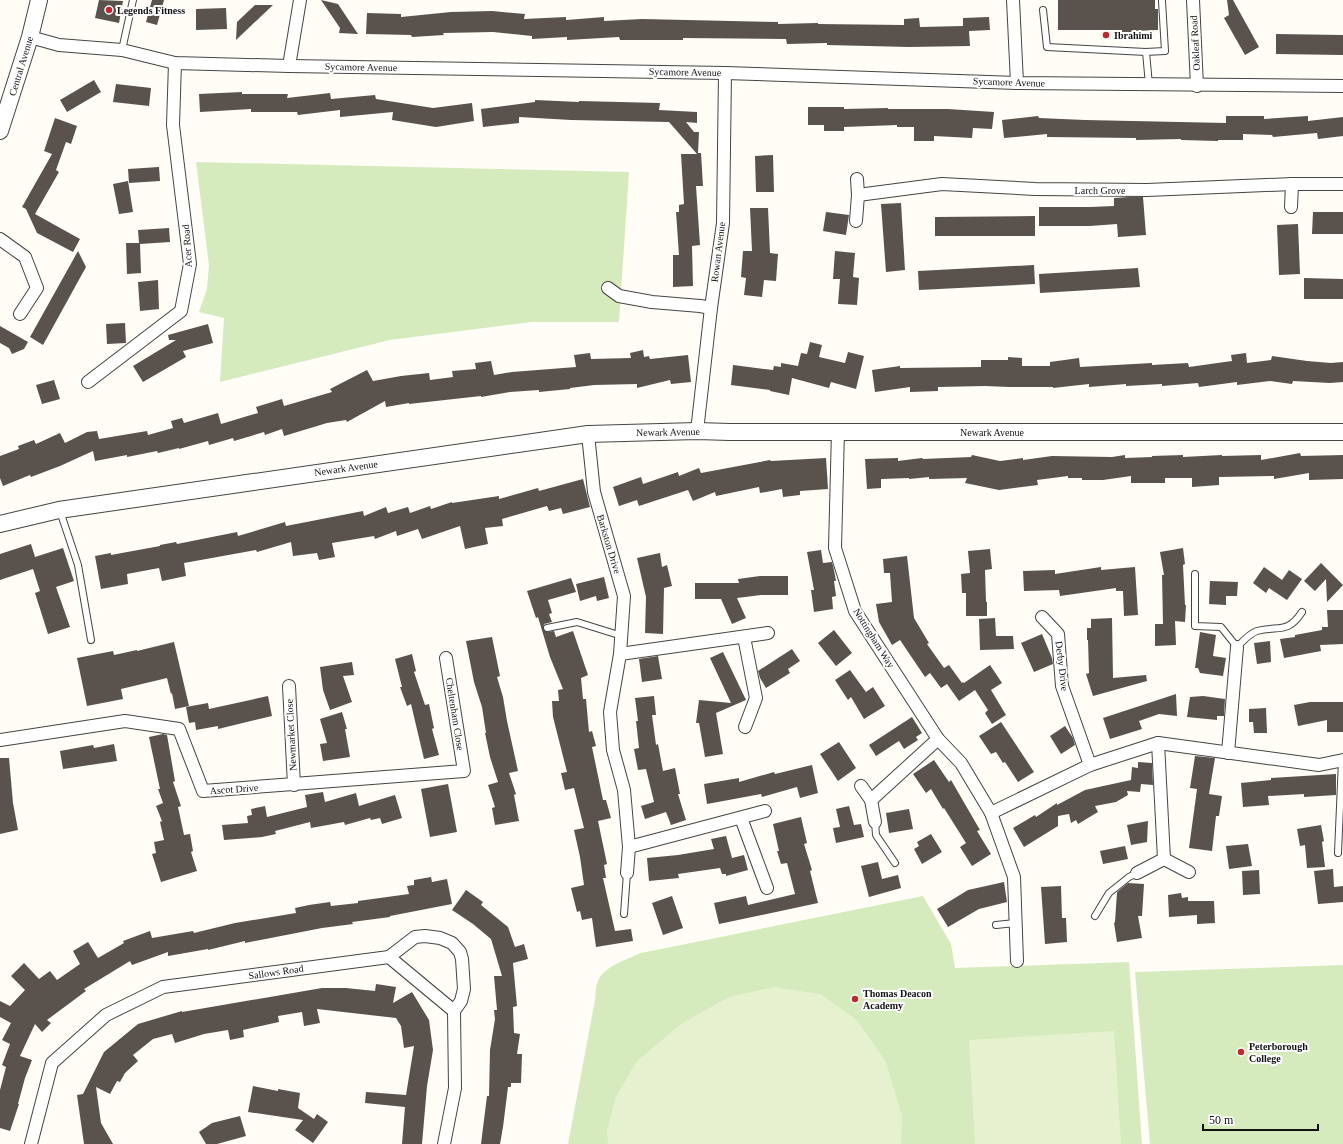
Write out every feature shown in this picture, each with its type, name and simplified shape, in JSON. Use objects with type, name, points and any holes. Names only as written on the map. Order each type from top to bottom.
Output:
[{"type":"street","name":"Central Avenue","points":[[0,132],[3,116],[30,37],[39,0]]},
{"type":"street","points":[[289,66],[300,0]]},
{"type":"street","points":[[1013,0],[1017,83]]},
{"type":"street","name":"Oakleaf Road","points":[[1193,0],[1197,86]]},
{"type":"street","name":"Sycamore Avenue","points":[[30,37],[59,45],[122,50],[175,63],[725,73],[1017,83],[1197,86],[1343,86]]},
{"type":"street","name":"Acer Road","points":[[88,382],[181,311],[190,264],[173,126],[175,63]]},
{"type":"street","name":"Rowan Avenue","points":[[697,431],[711,308],[723,223],[725,73]]},
{"type":"street","points":[[856,220],[858,196],[857,179]]},
{"type":"street","name":"Larch Grove","points":[[858,196],[942,184],[1035,189],[1140,190],[1292,184],[1343,184]]},
{"type":"street","points":[[1291,207],[1292,184]]},
{"type":"street","points":[[0,239],[25,257],[37,288],[20,314]]},
{"type":"street","points":[[608,288],[620,296],[652,302],[711,308]]},
{"type":"street","name":"Newark Avenue","points":[[0,524],[60,510],[588,434],[697,431],[1343,432]]},
{"type":"street","name":"Nottingham Way","points":[[838,431],[835,548],[855,611],[938,739],[961,763],[991,813],[1014,877],[1017,961]]},
{"type":"street","name":"Barkston Drive","points":[[588,434],[594,492],[624,596],[620,654],[610,712],[613,750],[624,790],[629,847],[627,873]]},
{"type":"street","name":"Derby Drive","points":[[1042,617],[1058,634],[1062,686],[1090,765]]},
{"type":"street","points":[[620,654],[768,633]]},
{"type":"street","points":[[744,637],[756,698],[745,727]]},
{"type":"street","points":[[1228,753],[1237,646]]},
{"type":"street","name":"Cheltenham Close","points":[[446,658],[464,771]]},
{"type":"street","name":"Newmarket Close","points":[[289,686],[294,785]]},
{"type":"street","name":"Ascot Drive","points":[[0,740],[125,721],[179,729],[203,791],[464,771]]},
{"type":"street","points":[[871,800],[938,739]]},
{"type":"street","points":[[1158,743],[1164,859]]},
{"type":"street","points":[[991,813],[1090,765],[1158,743],[1319,765],[1343,760]]},
{"type":"street","points":[[861,786],[871,800],[875,822]]},
{"type":"street","points":[[629,847],[764,811]]},
{"type":"street","points":[[742,818],[767,888]]},
{"type":"street","points":[[1164,859],[1189,872]]},
{"type":"street","points":[[1137,873],[1164,859]]},
{"type":"street","points":[[444,1144],[455,1088],[454,1011],[461,1001],[464,989],[462,959],[460,952],[452,943],[440,938],[425,936],[415,937],[389,957],[454,1011]]},
{"type":"street","name":"Sallows Road","points":[[31,1144],[52,1063],[106,1015],[163,987],[389,957]]},
{"type":"lane","points":[[122,50],[133,0]]},
{"type":"lane","points":[[1043,10],[1047,47],[1145,52],[1165,50],[1162,1]]},
{"type":"lane","points":[[1145,52],[1149,85]]},
{"type":"lane","points":[[60,510],[78,565],[91,640]]},
{"type":"lane","points":[[1195,574],[1195,626],[1221,627],[1237,646],[1256,631],[1282,629],[1296,621],[1302,612]]},
{"type":"lane","points":[[547,628],[577,622],[622,636]]},
{"type":"lane","points":[[1338,853],[1343,760]]},
{"type":"lane","points":[[875,822],[876,835],[895,862]]},
{"type":"lane","points":[[624,914],[627,873]]},
{"type":"lane","points":[[1095,916],[1109,893],[1129,877],[1137,873]]},
{"type":"lane","points":[[996,925],[1016,923]]},
{"type":"green space","points":[[196,162],[629,172],[619,322],[532,322],[390,340],[220,382],[224,318],[199,312],[207,289],[209,265]]},
{"type":"green space","name":"Thomas Deacon Academy","points":[[923,896],[951,944],[955,968],[1129,962],[1142,1144],[568,1144],[595,1000],[596,986],[600,978],[609,968],[641,953]]},
{"type":"green space","name":"Peterborough College","points":[[1343,965],[1343,1144],[1150,1144],[1135,972]]},
{"type":"green space","points":[[774,987],[820,994],[857,1020],[886,1062],[902,1116],[901,1144],[608,1144],[607,1132],[615,1099],[636,1062],[681,1024],[729,997]]},
{"type":"green space","points":[[1114,1031],[1121,1144],[975,1144],[969,1040]]},
{"type":"building","name":"Legends Fitness","points":[[99,0],[123,1],[119,23],[95,18]]},
{"type":"building","points":[[152,0],[164,0],[157,25],[146,22]]},
{"type":"building","points":[[321,0],[338,4],[358,34],[339,33],[340,28]]},
{"type":"building","points":[[1058,0],[1155,0],[1155,9],[1158,9],[1158,30],[1135,31],[1135,39],[1122,39],[1122,30],[1058,30]]},
{"type":"building","points":[[1227,0],[1233,0],[1259,47],[1245,55],[1224,18],[1229,15]]},
{"type":"building","points":[[255,5],[273,5],[236,40],[237,22]]},
{"type":"building","points":[[226,8],[227,29],[196,30],[196,9]]},
{"type":"building","points":[[492,11],[525,14],[524,19],[566,17],[566,20],[604,17],[604,21],[642,19],[778,22],[778,24],[818,23],[904,25],[904,19],[919,18],[920,27],[963,26],[963,18],[989,17],[990,30],[969,31],[970,46],[909,47],[827,45],[827,43],[787,44],[786,39],[683,38],[683,40],[620,40],[619,37],[567,40],[567,37],[532,39],[532,36],[493,32],[443,33],[444,35],[412,37],[411,35],[366,34],[367,13],[401,14],[401,17],[451,12]]},
{"type":"building","points":[[1276,34],[1343,35],[1343,55],[1276,54]]},
{"type":"building","points":[[94,80],[101,92],[67,112],[60,100]]},
{"type":"building","points":[[116,84],[151,88],[149,106],[113,102]]},
{"type":"building","points":[[242,92],[242,94],[288,94],[287,98],[330,93],[331,99],[375,95],[376,99],[433,108],[472,103],[474,121],[436,127],[392,120],[393,112],[340,117],[340,110],[298,115],[297,112],[251,112],[251,109],[200,112],[199,94]]},
{"type":"building","points":[[535,100],[660,103],[659,110],[697,112],[697,123],[686,122],[694,132],[699,132],[698,153],[701,153],[703,186],[696,186],[700,245],[692,246],[693,286],[673,287],[673,255],[679,255],[676,212],[679,212],[679,205],[684,204],[681,154],[697,154],[669,122],[571,120],[519,117],[519,123],[483,127],[481,109],[535,102]]},
{"type":"building","points":[[808,107],[844,107],[844,109],[948,109],[994,112],[992,129],[973,128],[972,138],[934,136],[934,141],[914,141],[914,127],[897,127],[897,125],[844,127],[844,131],[824,131],[824,125],[808,125]]},
{"type":"building","points":[[1038,116],[1039,118],[1085,120],[1226,123],[1226,116],[1264,116],[1264,119],[1308,116],[1308,121],[1343,117],[1343,136],[1318,139],[1317,133],[1273,137],[1272,135],[1243,134],[1243,140],[1218,141],[1047,137],[1047,134],[1004,138],[1002,120]]},
{"type":"building","points":[[55,118],[77,126],[71,144],[66,142],[56,170],[59,172],[35,214],[80,239],[73,252],[37,233],[26,209],[22,207],[52,154],[44,151]]},
{"type":"building","points":[[773,155],[774,192],[756,192],[755,156]]},
{"type":"building","points":[[159,167],[160,181],[129,183],[128,169]]},
{"type":"building","points":[[128,181],[133,212],[119,214],[113,184]]},
{"type":"building","points":[[1143,197],[1146,235],[1118,237],[1117,224],[1090,226],[1039,226],[1039,207],[1114,206],[1114,198]]},
{"type":"building","points":[[901,203],[905,270],[886,272],[881,204]]},
{"type":"building","points":[[750,208],[768,208],[770,253],[778,254],[776,281],[764,280],[762,297],[744,295],[746,278],[741,277],[743,251],[752,251]]},
{"type":"building","points":[[826,212],[849,215],[846,235],[823,231]]},
{"type":"building","points":[[1313,212],[1343,212],[1343,234],[1312,234]]},
{"type":"building","points":[[1035,216],[1035,236],[935,236],[935,217]]},
{"type":"building","points":[[1298,224],[1300,274],[1279,275],[1277,225]]},
{"type":"building","points":[[169,228],[170,242],[140,244],[141,273],[127,274],[126,243],[139,243],[138,230]]},
{"type":"building","points":[[78,251],[86,267],[43,345],[30,337]]},
{"type":"building","points":[[835,251],[855,253],[853,277],[859,278],[857,305],[838,304],[840,279],[833,279]]},
{"type":"building","points":[[1034,265],[1035,284],[919,290],[918,271]]},
{"type":"building","points":[[1138,268],[1140,287],[1040,293],[1039,274]]},
{"type":"building","points":[[1304,278],[1343,279],[1343,299],[1304,299]]},
{"type":"building","points":[[158,280],[159,309],[140,311],[138,282]]},
{"type":"building","points":[[125,323],[126,343],[107,344],[106,324]]},
{"type":"building","points":[[208,324],[213,343],[183,351],[186,357],[143,382],[133,366],[176,340],[169,340],[168,335]]},
{"type":"building","points":[[0,326],[28,342],[24,349],[12,354],[9,348],[0,343]]},
{"type":"building","points":[[810,342],[822,345],[819,357],[845,363],[848,352],[864,356],[856,389],[831,382],[829,388],[792,378],[789,395],[770,390],[731,385],[733,365],[773,370],[774,366],[781,367],[781,363],[798,366],[801,353],[807,354]]},
{"type":"building","points":[[643,350],[644,357],[649,356],[650,359],[688,355],[691,382],[671,384],[670,380],[637,388],[637,384],[594,385],[539,392],[539,390],[510,392],[481,397],[409,403],[386,407],[385,401],[347,422],[346,420],[327,423],[284,436],[282,429],[265,435],[264,432],[234,441],[233,438],[209,445],[208,441],[158,453],[157,451],[95,461],[93,451],[60,466],[31,477],[30,475],[3,486],[0,478],[0,456],[19,449],[18,446],[34,440],[36,444],[60,433],[65,443],[87,432],[97,431],[99,439],[147,431],[148,435],[173,428],[171,421],[182,418],[184,423],[218,413],[221,424],[258,413],[256,407],[282,399],[284,406],[332,392],[330,389],[367,370],[373,381],[429,373],[430,380],[453,377],[452,371],[476,369],[475,363],[491,361],[494,375],[512,372],[576,367],[574,355],[590,353],[591,359],[631,358],[630,353]]},
{"type":"building","points":[[1246,353],[1247,363],[1271,360],[1272,356],[1307,361],[1331,363],[1343,362],[1343,382],[1330,383],[1293,381],[1292,384],[1270,381],[1237,385],[1237,382],[1199,387],[1198,383],[1162,386],[1162,384],[1126,386],[1126,384],[1089,387],[1089,384],[1053,388],[985,386],[938,387],[938,391],[910,392],[910,387],[875,392],[872,370],[900,366],[900,368],[981,367],[981,360],[1008,360],[1008,357],[1022,358],[1022,366],[1050,366],[1050,362],[1079,358],[1080,367],[1152,363],[1152,365],[1188,363],[1189,367],[1232,361],[1231,355]]},
{"type":"building","points":[[54,380],[60,399],[42,404],[36,385]]},
{"type":"building","points":[[1300,453],[1301,456],[1343,455],[1343,479],[1309,480],[1309,473],[1274,479],[1274,476],[1219,477],[1219,485],[1192,487],[1192,478],[1165,478],[1165,483],[1131,483],[1131,476],[1103,480],[1082,480],[1082,478],[1068,478],[1068,476],[1037,480],[1038,485],[999,490],[965,483],[967,478],[929,479],[929,477],[881,479],[881,488],[867,489],[865,459],[898,458],[898,461],[922,458],[971,457],[972,455],[1000,461],[1023,458],[1023,460],[1052,456],[1112,457],[1125,455],[1125,458],[1183,455],[1183,457],[1261,455],[1261,460]]},
{"type":"building","points":[[826,458],[828,489],[800,491],[800,495],[783,497],[782,489],[760,493],[759,487],[716,496],[715,492],[693,501],[688,490],[639,506],[637,500],[619,506],[613,487],[641,477],[643,484],[678,472],[679,476],[699,468],[701,473],[770,460]]},
{"type":"building","points":[[583,479],[590,507],[563,514],[561,508],[549,511],[547,506],[502,519],[503,526],[485,528],[488,544],[465,549],[460,526],[422,539],[418,529],[397,536],[396,531],[375,539],[374,536],[332,543],[335,557],[319,560],[317,553],[293,556],[291,542],[257,552],[256,550],[184,563],[186,576],[162,581],[159,568],[127,574],[128,584],[101,589],[95,556],[111,553],[111,555],[176,542],[177,544],[237,532],[238,536],[285,522],[286,526],[363,511],[364,516],[386,507],[388,513],[408,507],[410,513],[430,506],[431,509],[452,502],[499,496],[499,499],[538,488],[539,491]]},
{"type":"building","points":[[31,544],[35,557],[63,548],[74,581],[56,587],[70,627],[48,634],[35,593],[40,591],[33,569],[0,580],[0,554]]},
{"type":"building","points":[[1183,548],[1185,564],[1183,565],[1186,605],[1185,622],[1175,621],[1176,645],[1155,646],[1155,624],[1163,624],[1162,575],[1164,575],[1160,552]]},
{"type":"building","points":[[990,549],[992,569],[985,570],[987,616],[966,616],[966,593],[962,593],[961,574],[970,573],[968,551]]},
{"type":"building","points":[[821,550],[823,563],[832,562],[836,581],[834,581],[836,596],[832,597],[833,609],[814,612],[811,590],[814,590],[807,552]]},
{"type":"building","points":[[660,553],[662,567],[667,565],[672,586],[664,588],[663,634],[645,633],[646,597],[637,558]]},
{"type":"building","points":[[907,556],[914,618],[929,643],[927,644],[944,668],[949,665],[962,683],[964,683],[990,665],[1002,683],[991,690],[1006,715],[992,724],[985,713],[988,710],[975,690],[959,701],[947,684],[941,688],[930,673],[925,677],[900,640],[892,645],[879,622],[876,604],[892,602],[890,573],[884,573],[883,559]]},
{"type":"building","points":[[1321,563],[1343,585],[1327,602],[1326,579],[1315,591],[1304,581]]},
{"type":"building","points":[[1101,567],[1101,570],[1135,567],[1138,615],[1124,616],[1123,591],[1116,591],[1116,588],[1060,596],[1059,590],[1024,591],[1023,571],[1055,570],[1055,574]]},
{"type":"building","points":[[1264,567],[1282,580],[1289,570],[1302,579],[1287,600],[1269,588],[1266,593],[1253,583]]},
{"type":"building","points":[[760,576],[788,576],[788,595],[761,595],[737,598],[746,618],[732,624],[721,599],[695,599],[695,583],[739,583],[738,579]]},
{"type":"building","points":[[604,577],[609,598],[597,601],[596,596],[580,601],[576,584]]},
{"type":"building","points":[[571,578],[576,592],[548,600],[552,613],[549,614],[552,622],[544,624],[543,628],[546,632],[554,631],[556,637],[573,631],[588,675],[581,678],[583,699],[586,699],[589,732],[592,731],[596,746],[592,747],[603,800],[606,800],[611,818],[598,821],[607,864],[604,865],[606,878],[603,878],[615,931],[631,929],[633,941],[596,947],[592,918],[582,920],[580,911],[577,912],[571,888],[584,885],[574,830],[584,828],[574,788],[565,790],[561,773],[567,772],[553,717],[552,701],[559,701],[558,690],[563,689],[550,657],[538,617],[536,618],[527,591]]},
{"type":"building","points":[[1210,581],[1238,582],[1237,596],[1226,596],[1226,605],[1209,604]]},
{"type":"building","points":[[1327,610],[1343,610],[1343,644],[1320,645],[1321,651],[1284,658],[1280,639],[1295,637],[1295,635],[1322,630],[1322,627],[1328,627]]},
{"type":"building","points":[[995,618],[996,636],[1013,636],[1014,649],[980,650],[979,619]]},
{"type":"building","points":[[1112,618],[1113,678],[1146,675],[1147,681],[1093,696],[1086,674],[1089,673],[1087,628],[1091,628],[1091,619]]},
{"type":"building","points":[[834,630],[852,653],[836,666],[818,643]]},
{"type":"building","points":[[1200,632],[1216,635],[1213,656],[1226,658],[1223,676],[1200,673],[1198,668],[1195,668]]},
{"type":"building","points":[[1042,634],[1053,664],[1034,672],[1021,643]]},
{"type":"building","points":[[492,637],[500,676],[497,677],[503,697],[518,771],[509,773],[516,794],[514,795],[519,821],[495,825],[492,808],[495,807],[488,785],[498,782],[490,757],[482,707],[474,682],[466,641]]},
{"type":"building","points":[[1270,641],[1271,662],[1257,664],[1254,643]]},
{"type":"building","points":[[174,642],[189,706],[175,709],[167,678],[121,689],[123,699],[87,706],[77,658],[113,651],[114,655]]},
{"type":"building","points":[[792,649],[800,661],[788,669],[790,673],[766,688],[758,671]]},
{"type":"building","points":[[723,652],[746,700],[716,713],[723,754],[705,757],[699,723],[696,723],[699,700],[731,703],[710,658]]},
{"type":"building","points":[[412,654],[416,671],[414,672],[425,705],[429,704],[434,728],[432,729],[439,755],[424,759],[411,704],[407,706],[400,687],[402,687],[395,659]]},
{"type":"building","points":[[658,656],[662,679],[642,682],[639,659]]},
{"type":"building","points":[[352,662],[354,675],[343,676],[352,702],[330,710],[323,690],[320,667]]},
{"type":"building","points":[[850,670],[866,692],[873,687],[885,706],[864,719],[851,697],[848,700],[835,680]]},
{"type":"building","points":[[1176,694],[1177,716],[1159,714],[1139,721],[1142,729],[1110,739],[1103,718]]},
{"type":"building","points":[[268,696],[272,716],[218,729],[218,726],[196,730],[195,722],[189,723],[186,707],[208,703],[209,709]]},
{"type":"building","points":[[654,696],[656,715],[652,715],[656,745],[658,744],[663,771],[675,768],[680,794],[678,794],[686,820],[671,825],[666,812],[645,819],[641,806],[654,802],[646,769],[638,770],[634,749],[639,748],[635,698]]},
{"type":"building","points":[[1203,696],[1225,699],[1224,716],[1217,716],[1217,720],[1187,717],[1190,697]]},
{"type":"building","points":[[1310,702],[1343,702],[1343,732],[1327,732],[1327,720],[1298,726],[1294,705]]},
{"type":"building","points":[[1266,708],[1267,733],[1254,733],[1253,722],[1249,722],[1249,709]]},
{"type":"building","points":[[342,712],[347,729],[345,729],[350,757],[323,761],[320,744],[327,743],[320,719]]},
{"type":"building","points":[[912,717],[922,733],[916,737],[918,740],[904,749],[899,741],[876,756],[869,745]]},
{"type":"building","points":[[1001,722],[1034,772],[1018,782],[1005,762],[1003,763],[996,752],[991,754],[979,736]]},
{"type":"building","points":[[1065,726],[1073,738],[1075,745],[1061,754],[1050,736]]},
{"type":"building","points":[[163,734],[167,735],[175,781],[173,782],[181,806],[178,807],[184,835],[190,834],[193,851],[191,852],[197,871],[161,882],[152,854],[156,853],[154,842],[164,840],[160,822],[162,821],[156,806],[163,803],[158,789],[160,789],[149,737]]},
{"type":"building","points":[[839,742],[856,768],[838,781],[820,754]]},
{"type":"building","points":[[114,744],[117,761],[63,769],[60,751],[93,745],[94,748]]},
{"type":"building","points":[[1195,756],[1215,758],[1209,794],[1222,796],[1219,816],[1216,816],[1212,851],[1189,848],[1197,789],[1190,788]]},
{"type":"building","points":[[0,758],[9,758],[13,803],[18,830],[0,834]]},
{"type":"building","points":[[934,760],[949,782],[951,780],[980,830],[977,831],[991,854],[972,866],[960,847],[966,843],[944,808],[943,809],[931,789],[926,793],[913,774]]},
{"type":"building","points":[[1138,762],[1152,763],[1153,785],[1141,784],[1140,792],[1127,791],[1128,795],[1116,802],[1095,806],[1098,812],[1078,824],[1076,820],[1071,823],[1069,814],[1058,816],[1058,826],[1024,847],[1013,828],[1035,815],[1036,817],[1057,803],[1057,805],[1085,790],[1131,780],[1132,767],[1138,768]]},
{"type":"building","points":[[812,765],[818,793],[800,798],[797,787],[762,797],[761,794],[707,804],[704,784],[739,778],[739,782],[774,772],[775,774]]},
{"type":"building","points":[[1336,774],[1336,795],[1304,797],[1304,794],[1268,796],[1269,805],[1243,807],[1241,783],[1271,780],[1271,778]]},
{"type":"building","points":[[448,784],[457,832],[430,837],[421,789]]},
{"type":"building","points":[[323,792],[325,802],[356,793],[359,806],[395,795],[402,818],[382,824],[380,818],[371,820],[370,818],[345,825],[344,822],[311,828],[310,822],[275,831],[276,834],[262,837],[224,840],[222,825],[248,823],[247,816],[252,815],[251,809],[265,806],[267,817],[307,807],[305,795]]},
{"type":"building","points":[[849,806],[854,825],[861,824],[864,837],[836,843],[833,828],[840,827],[836,809]]},
{"type":"building","points":[[909,809],[913,829],[889,833],[886,813]]},
{"type":"building","points":[[801,817],[807,843],[804,844],[812,870],[810,871],[818,903],[719,924],[714,903],[746,896],[748,905],[795,894],[787,863],[781,864],[777,851],[779,851],[773,824]]},
{"type":"building","points":[[1148,821],[1147,842],[1131,845],[1127,825]]},
{"type":"building","points":[[1321,825],[1324,841],[1322,842],[1325,867],[1307,868],[1305,845],[1300,846],[1297,829]]},
{"type":"building","points":[[931,834],[942,852],[922,864],[914,849],[919,846],[917,842]]},
{"type":"building","points":[[726,836],[732,858],[744,855],[748,870],[726,876],[726,874],[722,874],[720,868],[678,874],[679,878],[649,881],[647,858],[714,849],[711,839]]},
{"type":"building","points":[[1248,844],[1252,866],[1229,869],[1226,846]]},
{"type":"building","points":[[1125,846],[1128,859],[1103,864],[1100,851]]},
{"type":"building","points":[[878,862],[882,879],[898,875],[901,888],[869,897],[861,866]]},
{"type":"building","points":[[1333,869],[1334,887],[1343,886],[1343,902],[1318,904],[1314,871]]},
{"type":"building","points":[[1259,870],[1260,894],[1243,895],[1242,871]]},
{"type":"building","points":[[431,877],[432,882],[447,879],[452,904],[390,917],[352,922],[353,924],[322,928],[245,943],[245,941],[208,950],[168,956],[168,952],[132,965],[130,961],[84,989],[86,991],[47,1020],[51,1023],[42,1032],[35,1024],[20,1056],[32,1060],[25,1078],[19,1104],[10,1131],[0,1128],[0,1090],[6,1067],[2,1065],[10,1044],[2,1040],[11,1023],[0,1017],[0,1001],[10,1006],[25,990],[11,976],[24,963],[39,979],[50,971],[57,980],[80,964],[73,951],[88,942],[98,958],[124,943],[123,941],[150,931],[152,938],[193,931],[194,933],[235,923],[296,913],[295,908],[309,905],[330,902],[331,906],[409,894],[407,886],[414,885],[414,880]]},
{"type":"building","points":[[1004,882],[1007,902],[979,909],[948,927],[937,909],[968,890]]},
{"type":"building","points":[[1128,883],[1144,884],[1142,916],[1138,916],[1142,938],[1117,942],[1114,923],[1117,892]]},
{"type":"building","points":[[1061,886],[1062,918],[1066,918],[1067,942],[1045,944],[1041,887]]},
{"type":"building","points":[[466,890],[483,902],[481,905],[508,927],[515,947],[524,944],[528,959],[513,963],[517,1006],[513,1007],[514,1033],[520,1034],[517,1054],[522,1054],[521,1083],[511,1083],[511,1087],[508,1087],[500,1144],[481,1144],[487,1096],[489,1096],[490,1050],[495,1019],[494,1010],[497,1010],[494,976],[502,976],[491,939],[473,924],[452,910]]},
{"type":"building","points":[[1181,893],[1182,898],[1188,897],[1188,901],[1214,901],[1215,923],[1197,924],[1197,915],[1169,917],[1168,895]]},
{"type":"building","points":[[672,896],[683,928],[663,935],[652,903]]},
{"type":"building","points":[[376,984],[396,987],[393,1003],[412,992],[429,1020],[433,1050],[427,1086],[422,1144],[402,1144],[405,1107],[365,1103],[366,1092],[406,1095],[414,1046],[404,1048],[401,1026],[396,1018],[317,1009],[320,1023],[304,1026],[302,1012],[278,1016],[279,1022],[243,1030],[244,1037],[230,1040],[228,1030],[204,1034],[175,1043],[172,1034],[153,1039],[133,1055],[138,1061],[125,1073],[120,1082],[117,1081],[110,1094],[96,1087],[101,1123],[113,1144],[84,1144],[77,1095],[83,1094],[104,1052],[138,1024],[182,1011],[322,988],[346,988],[375,991]]},
{"type":"building","points":[[253,1086],[278,1091],[278,1089],[300,1093],[298,1108],[314,1119],[317,1114],[328,1122],[313,1143],[295,1130],[303,1120],[248,1112]]},
{"type":"building","points":[[240,1116],[246,1136],[217,1144],[206,1144],[199,1132],[212,1123]]},
{"type":"place","name":"Legends Fitness","points":[[109,10]]},
{"type":"place","name":"Ibrahimi","points":[[1106,35]]},
{"type":"place","name":"Thomas Deacon Academy","points":[[855,999]]},
{"type":"place","name":"Peterborough College","points":[[1241,1052]]}]
